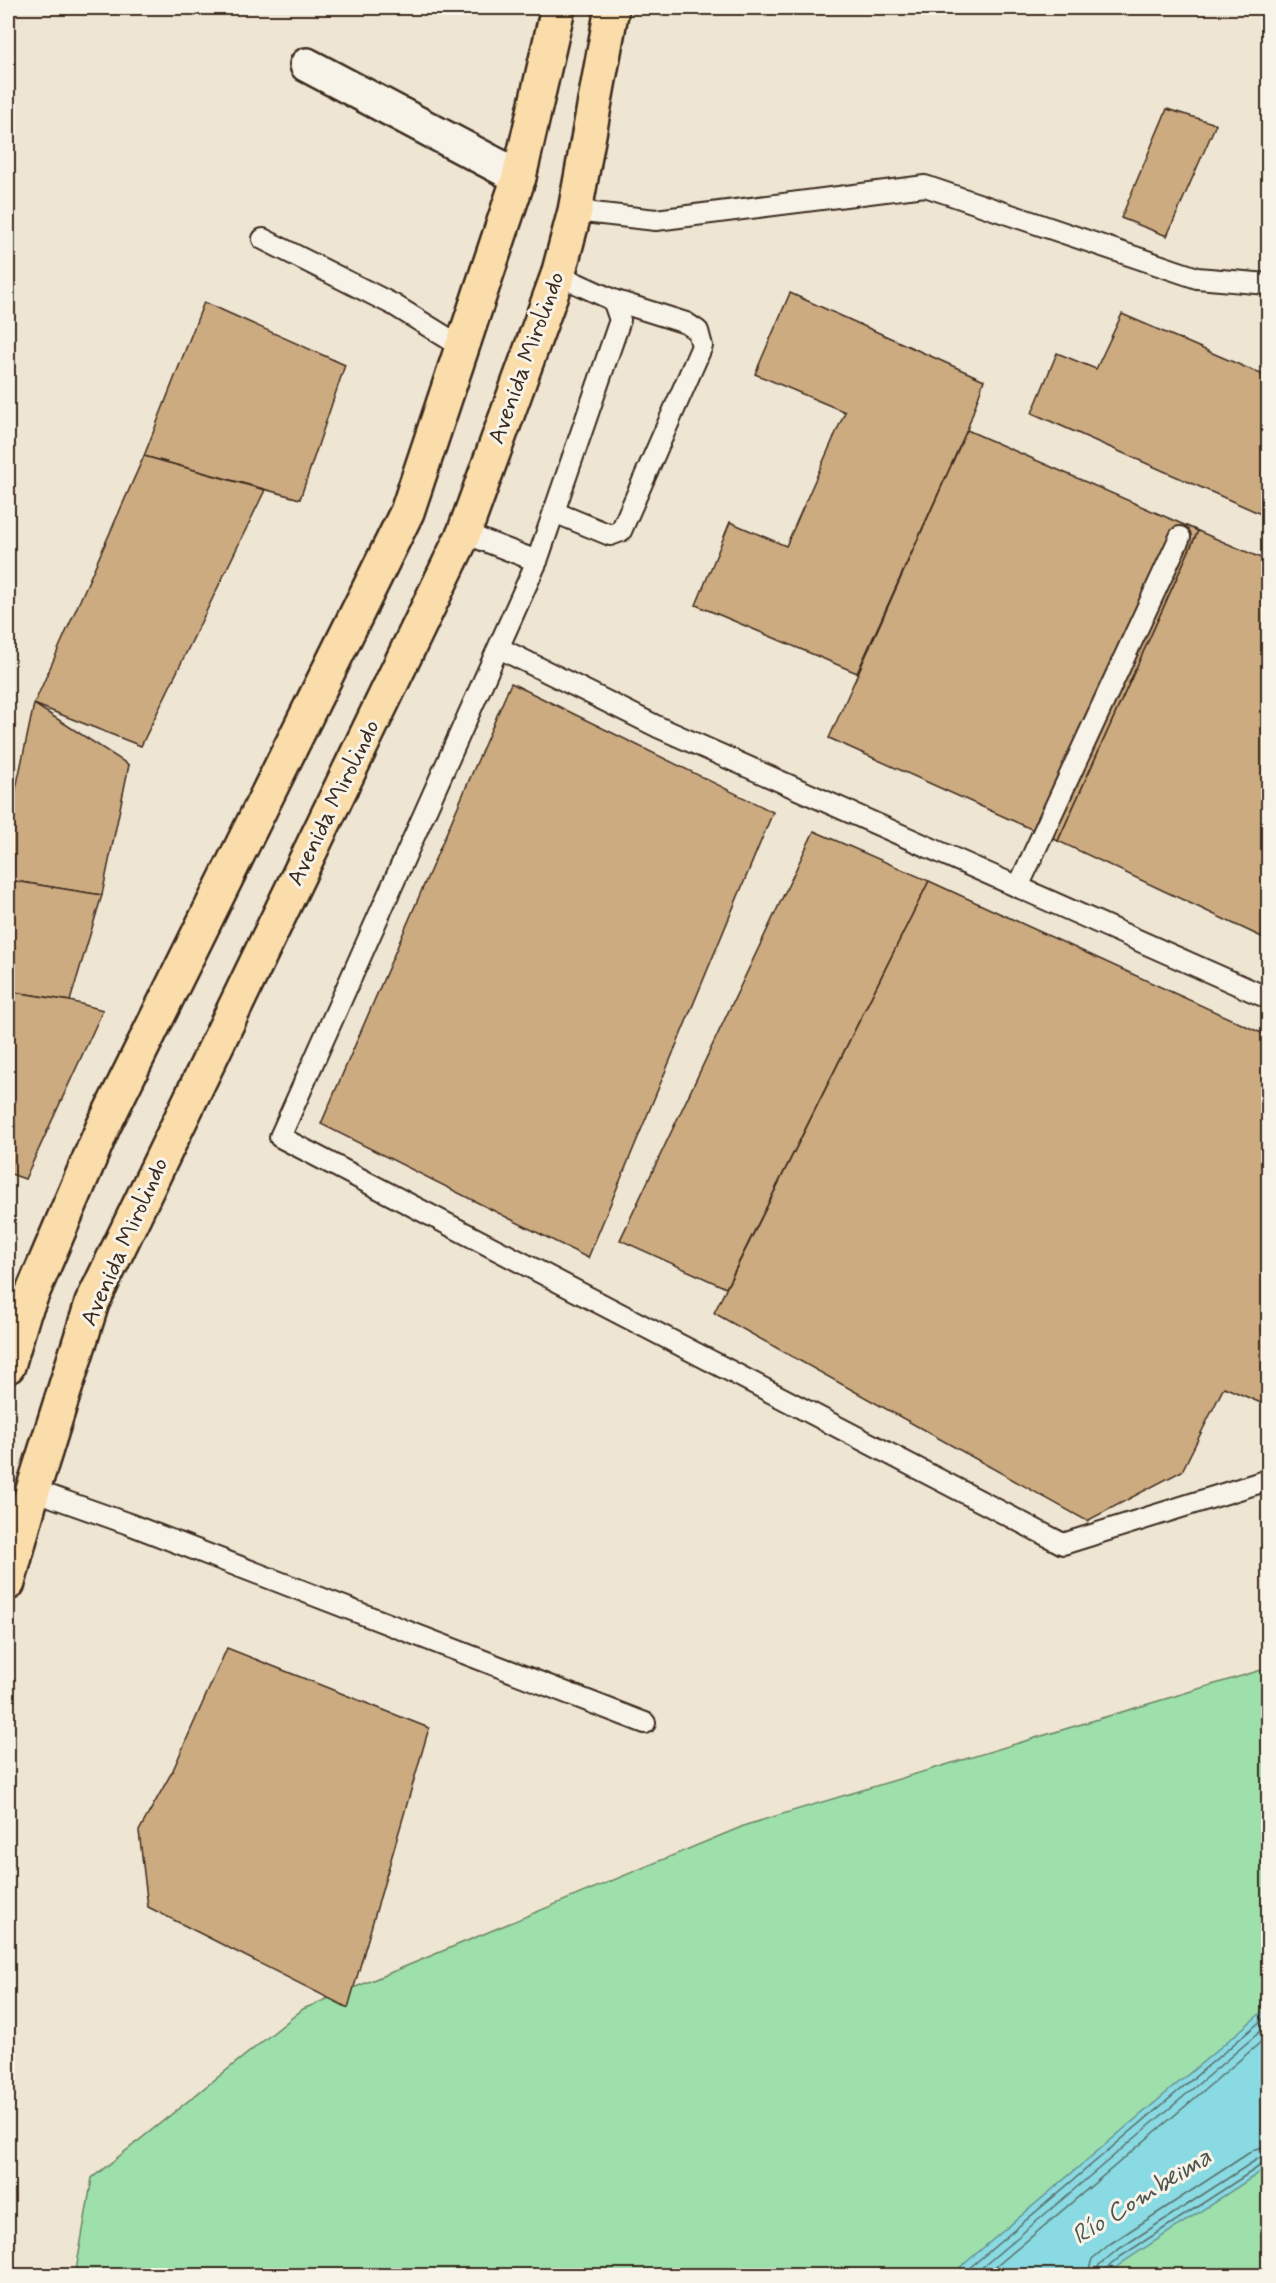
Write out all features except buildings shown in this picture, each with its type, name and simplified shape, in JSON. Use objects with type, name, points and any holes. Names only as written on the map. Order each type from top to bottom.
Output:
[{"type":"main road","points":[[8,1366],[23,1315],[103,1127],[407,513],[519,177],[558,8]]},
{"type":"main road","name":"Avenida Mirolindo","points":[[8,1583],[33,1490],[92,1303],[464,533],[558,275],[574,211],[612,8]]},
{"type":"street","points":[[307,65],[519,177]]},
{"type":"lane","points":[[574,211],[656,220],[925,186],[1197,278],[1269,284]]},
{"type":"lane","points":[[263,239],[393,305],[462,347]]},
{"type":"lane","points":[[554,512],[610,535],[621,531],[702,346],[698,331],[686,323],[613,300],[558,275]]},
{"type":"lane","points":[[613,300],[620,320],[537,561],[280,1137],[1063,1544],[1269,1480]]},
{"type":"lane","points":[[464,533],[537,561]]},
{"type":"lane","points":[[1017,886],[1180,537]]},
{"type":"lane","points":[[499,648],[658,727],[1267,994]]},
{"type":"lane","points":[[33,1490],[645,1723]]},
{"type":"green space","points":[[1268,1668],[1268,2275],[75,2276],[92,2178],[303,2009],[746,1825]]},
{"type":"water","name":"Río Combeima","points":[[1268,2007],[1268,2167],[1123,2262],[1107,2275],[951,2275]]}]
